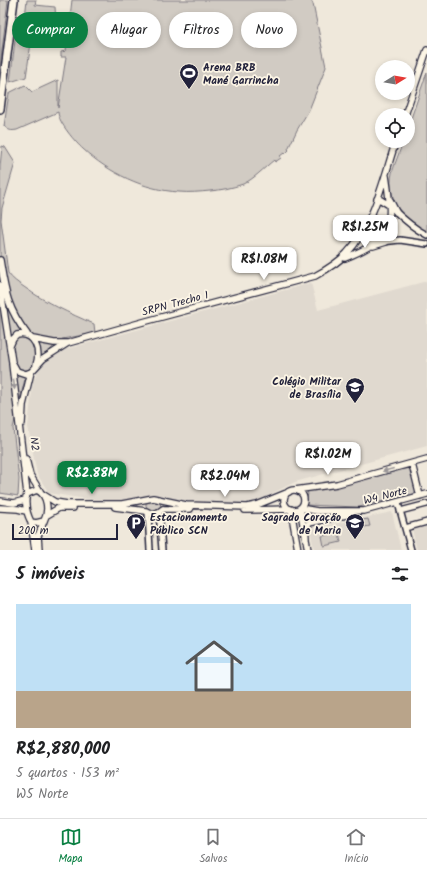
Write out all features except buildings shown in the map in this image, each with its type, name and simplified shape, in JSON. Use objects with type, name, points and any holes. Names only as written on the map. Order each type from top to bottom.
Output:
[{"type":"highway","points":[[0,109],[14,0]]},
{"type":"main road","points":[[407,108],[427,50]]},
{"type":"main road","name":"SRPN Trecho 1","points":[[35,367],[53,352],[68,344],[150,320],[315,276],[339,261],[347,254],[361,235],[377,199],[394,148]]},
{"type":"main road","points":[[339,261],[376,242],[382,236],[388,224],[389,205],[385,174]]},
{"type":"main road","points":[[388,196],[396,212]]},
{"type":"main road","points":[[377,199],[389,205]]},
{"type":"main road","points":[[361,235],[369,242],[376,242]]},
{"type":"main road","points":[[367,247],[386,242]]},
{"type":"main road","points":[[0,260],[9,306],[16,320],[33,339],[38,350],[38,358],[35,367],[26,374],[17,371],[12,362],[0,285]]},
{"type":"main road","points":[[10,346],[13,338],[17,335],[27,334]]},
{"type":"main road","name":"SRPN Trecho 1","points":[[33,339],[68,344]]},
{"type":"main road","name":"N2","points":[[12,362],[26,497]]},
{"type":"main road","name":"N2","points":[[30,372],[22,406],[22,424],[28,470],[42,493]]},
{"type":"main road","points":[[0,501],[14,504],[34,491],[42,493],[55,502],[66,504],[112,504],[153,498],[186,505],[246,507],[257,505],[292,491],[337,484],[427,459]]},
{"type":"main road","points":[[412,464],[420,496]]},
{"type":"main road","points":[[292,491],[302,493],[304,497],[304,501],[300,508],[308,550]]},
{"type":"main road","points":[[292,491],[285,497],[284,500],[286,506],[291,509],[298,550]]},
{"type":"main road","points":[[39,550],[38,536],[45,518],[46,501],[42,493]]},
{"type":"main road","name":"W4 Norte","points":[[300,508],[317,511],[364,511],[427,494]]},
{"type":"main road","points":[[26,497],[26,511],[30,522],[34,550]]},
{"type":"main road","points":[[146,500],[144,505],[147,512]]},
{"type":"main road","points":[[161,500],[163,502],[161,511]]},
{"type":"main road","points":[[30,522],[36,523],[60,508],[122,507],[152,514],[161,511],[300,508]]},
{"type":"main road","points":[[0,508],[26,511]]},
{"type":"main road","points":[[306,540],[306,526],[311,522],[364,511]]},
{"type":"street","points":[[389,205],[403,220],[427,235]]},
{"type":"street","points":[[376,242],[400,240],[427,244]]},
{"type":"street","points":[[398,503],[411,550]]},
{"type":"street","points":[[400,511],[427,504]]},
{"type":"street","points":[[161,511],[162,550]]},
{"type":"street","points":[[147,512],[150,550]]},
{"type":"street","points":[[405,528],[427,522]]},
{"type":"shaded area","points":[[0,0],[8,0],[0,67]]},
{"type":"shaded area","points":[[27,0],[36,0],[35,5],[55,7],[55,12],[26,12]]},
{"type":"shaded area","name":"Arena BRB Mané Garrincha","points":[[72,0],[311,0],[326,67],[309,110],[297,130],[288,149],[289,150],[280,156],[281,158],[275,162],[274,160],[247,182],[231,188],[198,192],[166,191],[128,179],[104,166],[93,158],[76,142],[64,127],[58,112],[17,130],[7,129],[4,126],[9,93],[25,85],[32,92],[58,80],[58,108],[66,57],[61,57],[61,52],[66,51],[66,48],[88,48],[88,12],[71,12]]},
{"type":"shaded area","points":[[14,48],[30,48],[26,77],[10,82]]},
{"type":"shaded area","points":[[427,72],[427,232],[411,223],[404,216],[394,201],[391,183],[392,173],[401,148],[415,148],[415,108]]},
{"type":"shaded area","points":[[2,146],[5,147],[15,163],[2,208],[1,220],[8,273],[17,282],[49,303],[94,324],[95,333],[62,339],[38,361],[25,379],[13,428],[19,479],[18,496],[0,493],[0,167]]},
{"type":"shaded area","points":[[427,281],[427,446],[295,482],[259,500],[240,503],[191,502],[153,496],[121,501],[99,501],[49,493],[37,474],[28,427],[33,381],[42,364],[66,349],[311,283],[318,310]]},
{"type":"shaded area","points":[[409,468],[417,490],[413,494],[359,507],[305,505],[308,494],[306,489],[337,486]]},
{"type":"shaded area","points":[[149,500],[157,500],[161,506],[156,510],[149,509],[146,506],[146,503]]},
{"type":"shaded area","name":"Sagrado Coração de Maria","points":[[392,512],[401,550],[314,550],[310,529]]},
{"type":"shaded area","points":[[368,519],[370,526],[359,528],[357,521]]},
{"type":"shaded area","points":[[427,525],[427,550],[417,550],[412,529]]},
{"type":"shaded area","points":[[339,533],[341,542],[324,546],[322,536]]},
{"type":"place","name":"Arena BRB Mané Garrincha","points":[[189,90]]},
{"type":"place","name":"Colégio Militar de Brasília","points":[[355,404]]},
{"type":"place","name":"Estacionamento Público SCN","points":[[136,540]]},
{"type":"place","name":"Sagrado Coração de Maria","points":[[355,540]]}]
